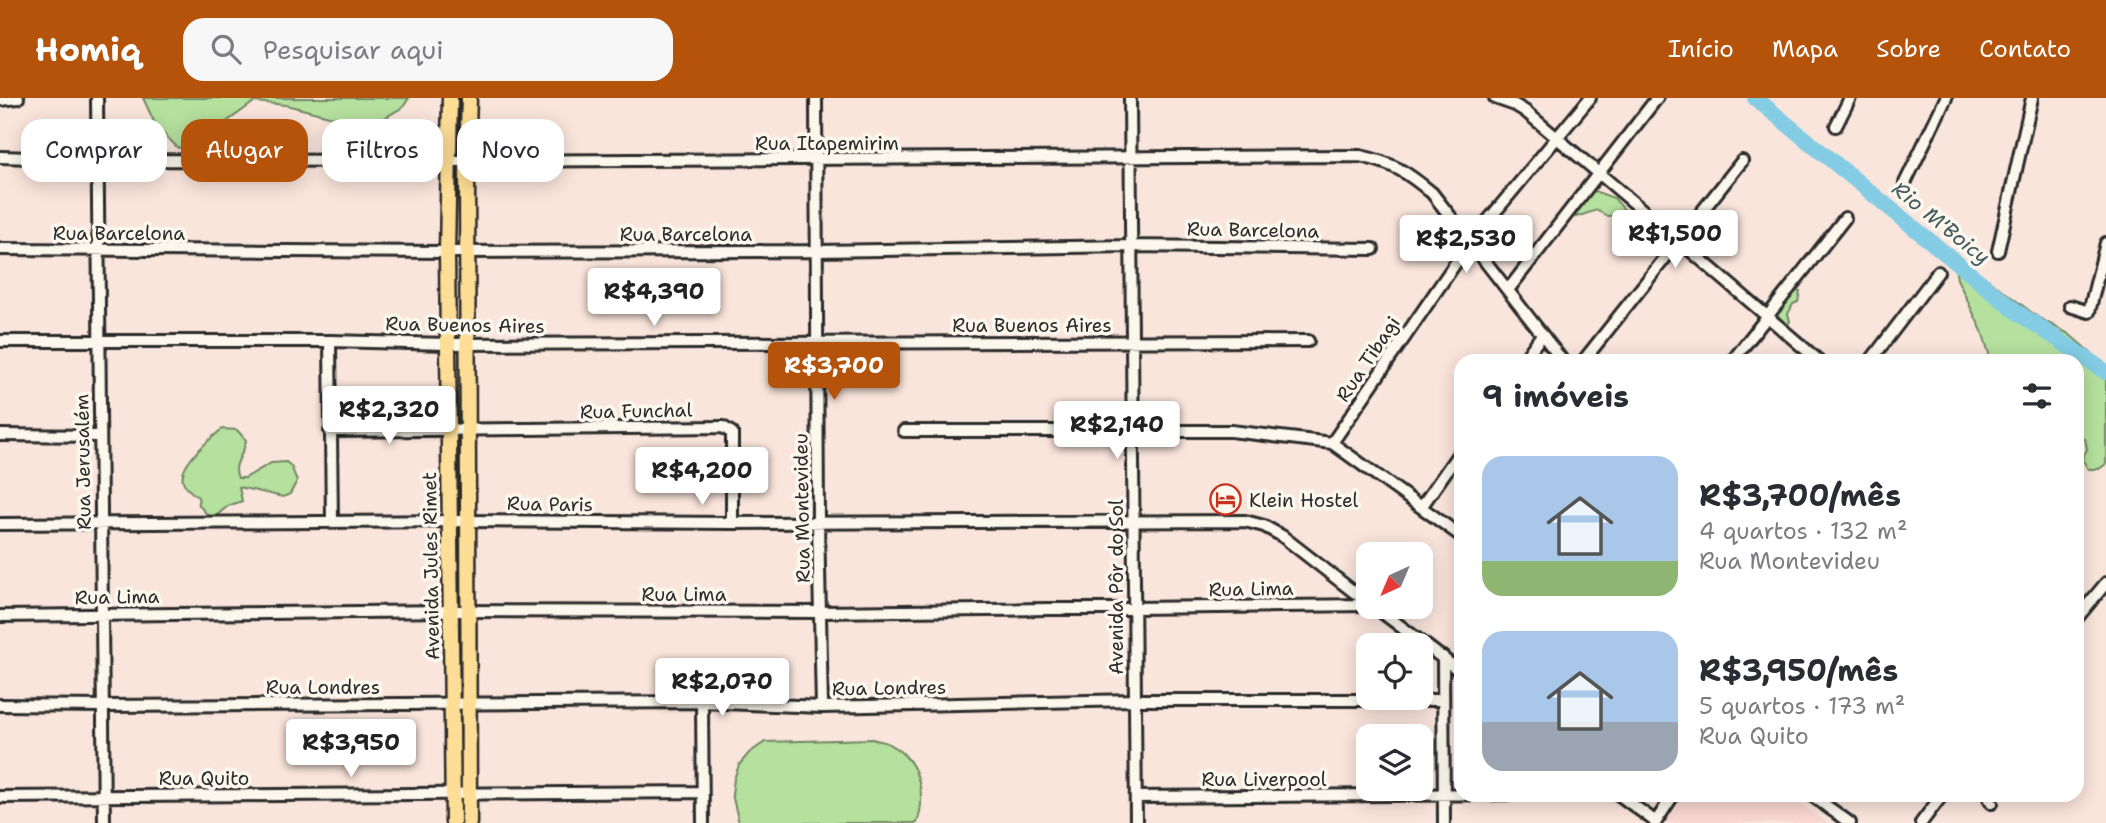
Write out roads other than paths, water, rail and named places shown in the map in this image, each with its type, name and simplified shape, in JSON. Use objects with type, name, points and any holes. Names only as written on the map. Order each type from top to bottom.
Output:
[{"type":"main road","name":"Avenida Jules Rimet","points":[[450,98],[447,252],[453,823]]},
{"type":"main road","name":"Avenida Jules Rimet","points":[[468,119],[469,98]]},
{"type":"main road","name":"Avenida Jules Rimet","points":[[467,182],[469,823]]},
{"type":"street","points":[[0,100],[18,98]]},
{"type":"street","name":"Rua Montevideu","points":[[816,98],[818,522],[822,707]]},
{"type":"street","name":"Avenida Pôr do Sol","points":[[1130,98],[1132,609],[1136,823]]},
{"type":"street","points":[[1495,98],[1515,105],[1556,137],[1811,354]]},
{"type":"street","name":"Rua Tibagi","points":[[1332,443],[1470,242],[1590,98]]},
{"type":"street","points":[[1508,290],[1657,98]]},
{"type":"street","points":[[1836,126],[1850,98]]},
{"type":"street","points":[[1905,183],[1946,98]]},
{"type":"street","points":[[1998,251],[2032,98]]},
{"type":"street","name":"Rua Jerusalém","points":[[97,99],[97,119]]},
{"type":"street","name":"Rua Itapemirim","points":[[564,161],[1360,156],[1385,161],[1410,175],[1432,193],[1557,354]]},
{"type":"street","name":"Rua Itapemirim","points":[[0,157],[21,158]]},
{"type":"street","name":"Rua Itapemirim","points":[[167,160],[457,161]]},
{"type":"street","points":[[1589,354],[1742,161]]},
{"type":"street","name":"Rua Jerusalém","points":[[97,182],[104,823]]},
{"type":"street","points":[[1737,354],[1845,218]]},
{"type":"street","points":[[2070,306],[2089,312],[2106,243]]},
{"type":"street","name":"Rua Barcelona","points":[[0,249],[467,252],[818,251],[1130,246],[1373,249]]},
{"type":"street","points":[[1876,354],[1938,272]]},
{"type":"street","points":[[1528,354],[1541,336]]},
{"type":"street","name":"Rua Buenos Aires","points":[[0,341],[330,341],[468,344],[1308,341]]},
{"type":"street","points":[[330,341],[332,523]]},
{"type":"street","name":"Rua Funchal","points":[[330,430],[723,427],[732,433],[732,523]]},
{"type":"street","points":[[904,431],[1231,431],[1332,443],[1454,531]]},
{"type":"street","points":[[0,435],[100,436]]},
{"type":"street","points":[[1422,506],[1454,460]]},
{"type":"street","name":"Rua Paris","points":[[0,524],[1245,521],[1264,526],[1282,536],[1356,595]]},
{"type":"street","points":[[2084,610],[2106,583]]},
{"type":"street","name":"Rua Lima","points":[[0,616],[451,611],[821,612],[1356,604]]},
{"type":"street","points":[[1393,620],[1454,666]]},
{"type":"street","points":[[1443,657],[1444,823]]},
{"type":"street","name":"Rua Londres","points":[[0,705],[702,702],[822,707],[1134,700],[1443,700]]},
{"type":"street","points":[[702,702],[703,823]]},
{"type":"street","name":"Rua Quito","points":[[0,797],[702,792]]},
{"type":"street","name":"Rua Liverpool","points":[[1136,797],[1454,795]]},
{"type":"street","points":[[1628,802],[1655,823],[1669,802]]},
{"type":"street","points":[[1821,802],[1850,823]]},
{"type":"street","points":[[1922,823],[1937,802]]},
{"type":"waterway","name":"Rio M'Boicy","points":[[1755,98],[2017,312],[2079,354]]},
{"type":"waterway","name":"Rio M'Boicy","points":[[2084,357],[2106,372]]},
{"type":"place","name":"Klein Hostel","points":[[1226,500]]}]
